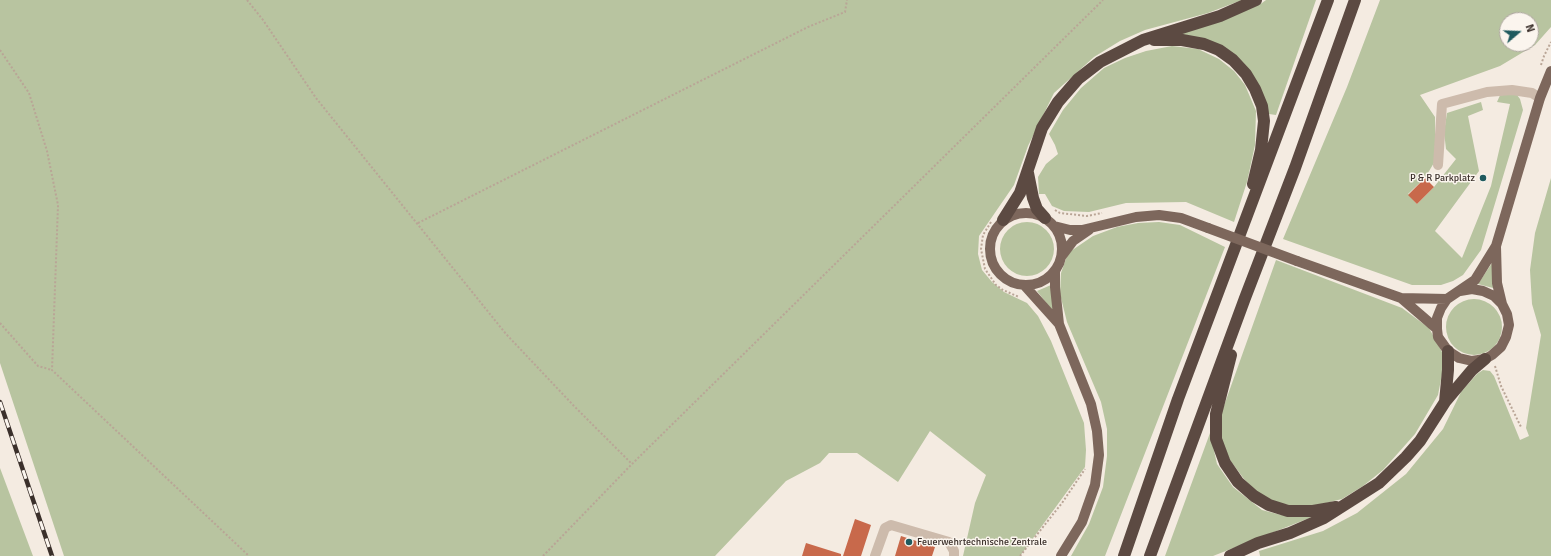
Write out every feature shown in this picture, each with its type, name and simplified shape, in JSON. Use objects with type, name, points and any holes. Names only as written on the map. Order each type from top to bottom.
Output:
[{"type":"highway","points":[[1003,220],[1018,198],[1028,173],[1042,128],[1058,102],[1078,79],[1100,62],[1143,40],[1220,16],[1256,0]]},
{"type":"highway","points":[[1124,556],[1178,398],[1328,0]]},
{"type":"highway","points":[[1150,556],[1244,298],[1296,168],[1356,0]]},
{"type":"highway","points":[[1143,40],[1182,40],[1204,44],[1219,50],[1233,60],[1246,74],[1255,89],[1262,106],[1264,136],[1244,226]]},
{"type":"highway","points":[[1028,173],[1033,198],[1037,209],[1044,218]]},
{"type":"highway","points":[[1244,298],[1216,414],[1216,439],[1225,463],[1238,482],[1254,496],[1270,505],[1288,511],[1313,511],[1328,509],[1347,503]]},
{"type":"highway","points":[[1446,402],[1448,351]]},
{"type":"highway","points":[[1230,556],[1258,543],[1290,533],[1324,518],[1379,483],[1420,441],[1446,402],[1472,370],[1489,357]]},
{"type":"main road","points":[[1496,246],[1497,283],[1509,325],[1506,337],[1501,347],[1489,357],[1472,361],[1465,360],[1448,351],[1438,337],[1436,329],[1437,318],[1447,299],[1475,280],[1496,246],[1540,98],[1551,71]]},
{"type":"main road","points":[[1091,229],[1070,230],[1054,226],[1044,218],[1034,214],[1024,212],[1013,214],[1003,220],[994,231],[990,245],[991,260],[998,272],[1010,281],[1024,285],[1036,284],[1047,278],[1055,270],[1061,257],[1073,241],[1091,229],[1115,221],[1159,215],[1181,218],[1296,261],[1402,298],[1447,299]]},
{"type":"main road","points":[[1054,226],[1062,246],[1061,257]]},
{"type":"main road","points":[[1055,270],[1055,287],[1059,324],[1091,404],[1097,431],[1099,455],[1095,485],[1082,522],[1061,556]]},
{"type":"main road","points":[[1024,285],[1059,324]]},
{"type":"main road","points":[[1460,291],[1472,289],[1483,290],[1494,296],[1502,304]]},
{"type":"main road","points":[[1402,298],[1436,329]]},
{"type":"lane","points":[[1438,165],[1442,104],[1487,92],[1512,90],[1532,93],[1540,98]]},
{"type":"lane","points":[[875,556],[885,528],[891,525],[949,542],[954,551],[954,556]]},
{"type":"path","points":[[246,0],[263,20],[316,98],[506,334],[574,406],[632,464]]},
{"type":"path","points":[[417,223],[808,27],[845,12],[847,0]]},
{"type":"path","points":[[543,556],[632,464],[1103,0]]},
{"type":"path","points":[[1539,71],[1551,42]]},
{"type":"path","points":[[0,50],[29,93],[47,151],[58,205],[52,370]]},
{"type":"path","points":[[0,323],[38,366],[52,370],[249,556]]},
{"type":"path","points":[[1489,357],[1521,427]]},
{"type":"green space","points":[[0,0],[1242,0],[1208,13],[1145,30],[1120,41],[1094,57],[1054,93],[1028,146],[1014,185],[979,236],[978,254],[982,270],[992,282],[1004,292],[1027,303],[1038,316],[1051,341],[1084,423],[1086,450],[1085,467],[1020,556],[963,556],[975,503],[986,475],[930,431],[898,482],[857,453],[829,453],[820,463],[786,481],[715,556],[64,556],[0,363]]},
{"type":"green space","points":[[1266,0],[1316,0],[1276,115],[1269,114],[1245,65],[1183,35],[1183,31],[1223,20]]},
{"type":"green space","points":[[1380,0],[1551,0],[1551,27],[1539,40],[1539,12],[1499,12],[1499,52],[1523,52],[1500,66],[1420,95],[1435,117],[1435,161],[1425,178],[1408,194],[1417,204],[1434,187],[1456,159],[1446,149],[1444,132],[1447,113],[1481,102],[1483,110],[1468,116],[1479,171],[1435,231],[1462,258],[1491,186],[1510,104],[1497,102],[1501,93],[1514,91],[1520,99],[1523,110],[1481,250],[1463,275],[1453,281],[1441,285],[1412,285],[1283,239],[1347,87]]},
{"type":"green space","points":[[1172,46],[1198,49],[1219,59],[1234,71],[1245,85],[1256,111],[1255,145],[1247,182],[1234,222],[1186,202],[1126,203],[1089,212],[1064,211],[1052,206],[1045,194],[1039,194],[1038,177],[1046,164],[1058,154],[1049,134],[1063,110],[1081,88],[1104,68],[1125,58],[1146,51]]},
{"type":"green space","points":[[1551,178],[1551,556],[1260,556],[1259,551],[1323,531],[1357,513],[1406,474],[1443,429],[1461,392],[1477,374],[1483,370],[1490,371],[1494,376],[1520,440],[1529,436],[1526,428],[1541,335],[1532,304],[1530,270],[1535,233]]},
{"type":"green space","points":[[1022,222],[1032,222],[1042,226],[1050,234],[1054,244],[1054,254],[1050,264],[1042,272],[1032,276],[1022,276],[1012,272],[1004,264],[1000,254],[1000,244],[1004,234],[1012,226]]},
{"type":"green space","points":[[1159,222],[1180,225],[1225,247],[1105,556],[1071,556],[1089,524],[1103,487],[1107,456],[1107,429],[1101,402],[1067,322],[1060,294],[1061,273],[1068,253],[1093,236],[1117,227],[1138,223]]},
{"type":"green space","points":[[1276,260],[1402,308],[1429,328],[1442,352],[1443,369],[1438,395],[1415,434],[1383,470],[1363,486],[1342,499],[1318,505],[1294,506],[1273,502],[1259,495],[1244,479],[1230,460],[1222,442],[1221,414]]},
{"type":"green space","points":[[1492,263],[1493,288],[1478,284]]},
{"type":"green space","points":[[1051,285],[1054,309],[1051,309],[1037,291]]},
{"type":"green space","points":[[1474,299],[1485,301],[1494,307],[1500,316],[1502,327],[1500,338],[1494,347],[1485,353],[1474,355],[1463,353],[1454,347],[1448,338],[1446,327],[1448,316],[1454,307],[1463,301]]},
{"type":"green space","points":[[1210,433],[1217,464],[1233,487],[1262,510],[1281,515],[1312,517],[1213,556],[1165,556]]},
{"type":"green space","points":[[0,468],[33,556],[0,556]]},
{"type":"building","points":[[1425,178],[1434,187],[1417,204],[1408,195]]},
{"type":"building","points":[[855,519],[871,525],[861,556],[843,556]]},
{"type":"building","name":"Feuerwehrtechnische Zentrale","points":[[901,536],[935,547],[932,556],[895,556]]},
{"type":"building","points":[[806,543],[841,554],[841,556],[802,556]]},
{"type":"railway","points":[[0,402],[52,556]]},
{"type":"place","name":"P & R Parkplatz","points":[[1483,178]]},
{"type":"place","name":"Feuerwehrtechnische Zentrale","points":[[909,542]]}]
